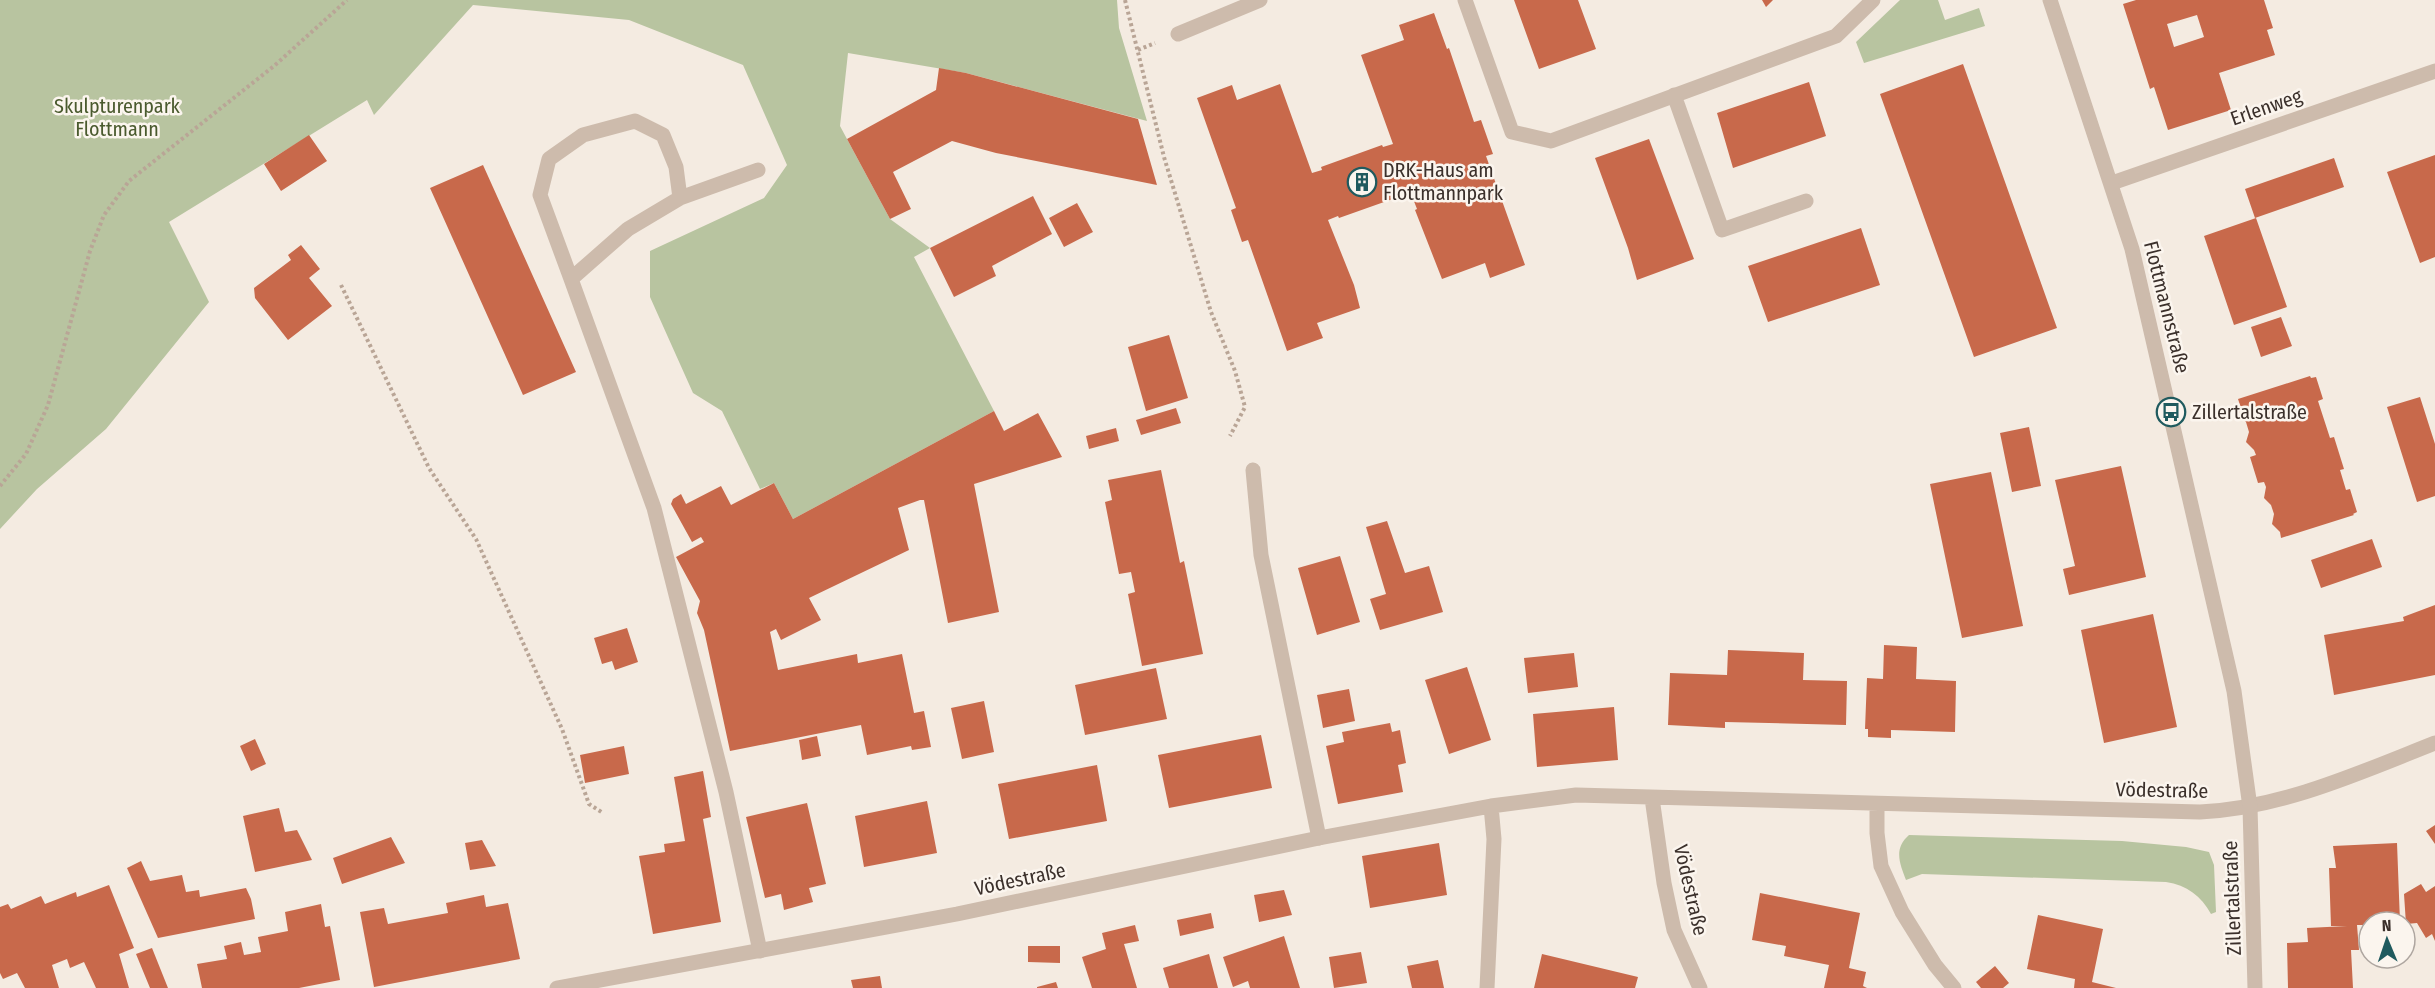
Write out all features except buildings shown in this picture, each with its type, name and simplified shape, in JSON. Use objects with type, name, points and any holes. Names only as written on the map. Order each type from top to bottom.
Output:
[{"type":"street","points":[[1178,34],[1260,0]]},
{"type":"street","points":[[1465,0],[1512,132],[1551,141],[1836,36],[1873,0]]},
{"type":"street","name":"Flottmannstraße","points":[[2050,0],[2132,249],[2234,691],[2250,807]]},
{"type":"street","name":"Erlenweg","points":[[2112,183],[2435,70]]},
{"type":"street","points":[[1674,95],[1722,230],[1806,201]]},
{"type":"street","points":[[680,198],[676,167],[663,135],[635,121],[583,135],[549,159],[540,195],[654,508],[726,792],[760,951]]},
{"type":"street","points":[[571,279],[628,230],[680,198],[758,170]]},
{"type":"street","points":[[1253,470],[1261,555],[1319,838]]},
{"type":"street","name":"Vödestraße","points":[[557,988],[957,914],[1319,838],[1491,806],[1576,795],[2200,812],[2250,807],[2312,789],[2435,743]]},
{"type":"street","name":"Vödestraße","points":[[1652,798],[1664,883],[1674,930],[1700,988]]},
{"type":"street","points":[[1877,805],[1877,833],[1881,866],[1902,912],[1935,965],[1954,988]]},
{"type":"street","points":[[1487,988],[1494,839],[1491,806]]},
{"type":"street","name":"Zillertalstraße","points":[[2250,807],[2255,988]]},
{"type":"path","points":[[0,486],[26,454],[48,405],[90,251],[104,215],[129,181],[274,66],[347,0]]},
{"type":"path","points":[[1125,0],[1164,157],[1211,312],[1245,407],[1230,436]]},
{"type":"path","points":[[341,285],[429,468],[476,539],[562,729],[589,804],[603,813]]},
{"type":"green space","name":"Skulpturenpark Flottmann","points":[[0,0],[1117,0],[1119,28],[1147,121],[966,73],[848,53],[840,126],[890,219],[930,248],[914,257],[994,411],[793,519],[774,483],[760,489],[722,411],[693,393],[650,297],[650,251],[764,198],[787,165],[743,65],[629,20],[473,5],[374,115],[367,100],[169,222],[209,302],[106,429],[37,489],[0,529]]},
{"type":"green space","points":[[1900,0],[1938,0],[1945,20],[1979,8],[1985,26],[1864,63],[1856,42]]},
{"type":"green space","points":[[1909,835],[2122,841],[2186,847],[2209,852],[2214,865],[2216,912],[2211,914],[2203,902],[2187,889],[2166,882],[1922,874],[1906,880],[1899,851]]},
{"type":"place","name":"DRK-Haus am Flottmannpark","points":[[1362,182]]},
{"type":"place","name":"Zillertalstraße","points":[[2171,412]]}]
